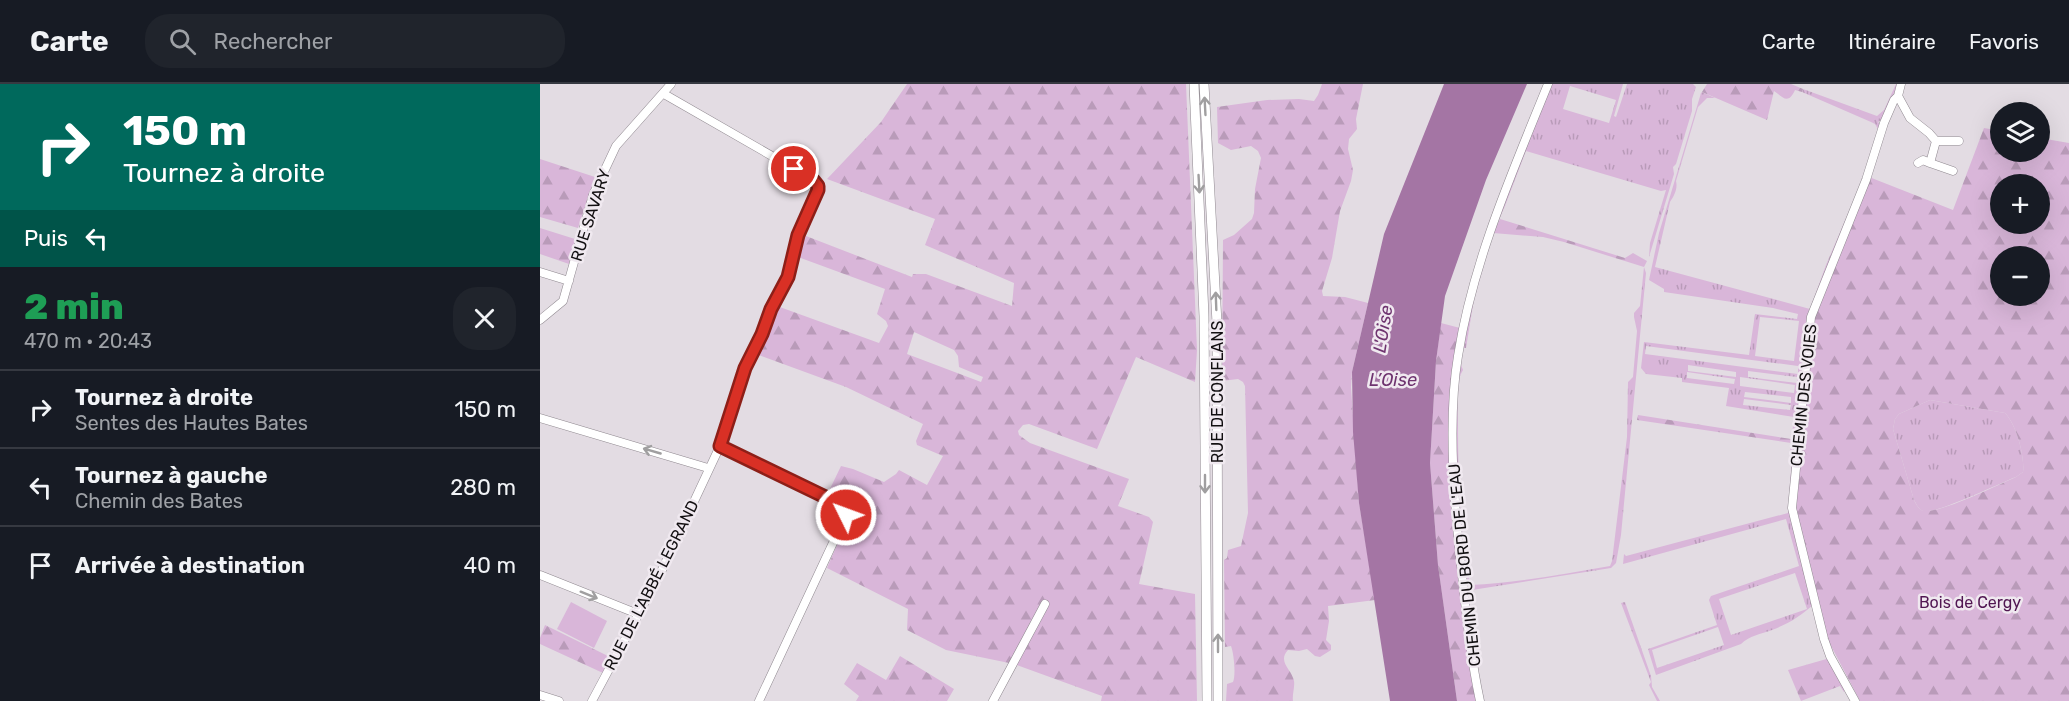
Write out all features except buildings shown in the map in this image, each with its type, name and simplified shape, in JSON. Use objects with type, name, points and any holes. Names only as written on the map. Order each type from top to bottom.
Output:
[{"type":"main road","name":"RUE DE CONFLANS","points":[[1194,84],[1203,307],[1207,701]]},
{"type":"main road","name":"RUE DE CONFLANS","points":[[1204,84],[1216,303],[1218,701]]},
{"type":"street","name":"RUE SAVARY","points":[[540,320],[563,301],[593,195],[607,162],[616,146],[671,84]]},
{"type":"street","name":"CHEMIN DU BORD DE L'EAU","points":[[1480,701],[1468,634],[1456,514],[1453,454],[1454,387],[1464,321],[1487,241],[1548,84]]},
{"type":"street","name":"CHEMIN DES VOIES","points":[[1855,701],[1830,656],[1824,639],[1792,508],[1813,312],[1866,180],[1887,117],[1898,96],[1901,84]]},
{"type":"street","name":"RUE DE L'ABBÉ LEGRAND","points":[[592,701],[661,572],[720,446],[745,368],[788,277],[798,235],[818,190],[817,184],[812,179],[664,94]]},
{"type":"street","points":[[1898,96],[1910,118],[1936,141],[1959,141]]},
{"type":"street","points":[[1930,163],[1936,141]]},
{"type":"street","points":[[1918,164],[1923,160],[1953,171]]},
{"type":"street","points":[[540,272],[569,280]]},
{"type":"street","points":[[540,418],[708,468]]},
{"type":"street","points":[[720,446],[846,507],[846,515],[761,697]]},
{"type":"street","points":[[540,575],[638,614]]},
{"type":"street","points":[[993,701],[1045,604]]},
{"type":"street","points":[[540,695],[559,701]]},
{"type":"green space","points":[[907,84],[1186,84],[1197,350],[1195,382],[1136,357],[1097,449],[1029,424],[1023,425],[1018,431],[1019,435],[1030,443],[1129,479],[1118,506],[1149,517],[1153,522],[1139,584],[1195,594],[1197,701],[1101,701],[1102,696],[1014,664],[946,650],[907,630],[908,609],[827,568],[850,515],[849,503],[828,493],[841,466],[884,482],[899,470],[927,485],[943,456],[917,445],[916,441],[923,424],[846,387],[756,354],[777,306],[879,343],[888,326],[886,321],[877,314],[885,289],[798,257],[795,253],[801,233],[912,277],[913,274],[926,274],[1012,306],[1014,283],[925,245],[935,219],[827,179],[881,122]],"holes":[[[914,332],[954,350],[958,356],[959,367],[983,377],[981,382],[907,354]]]},
{"type":"green space","points":[[1322,84],[1363,84],[1356,119],[1357,129],[1349,139],[1348,149],[1353,170],[1351,181],[1340,211],[1332,258],[1322,291],[1323,296],[1345,297],[1368,303],[1352,372],[1351,387],[1359,503],[1375,600],[1328,606],[1329,621],[1326,640],[1331,645],[1331,650],[1320,657],[1307,649],[1288,650],[1284,658],[1294,681],[1293,701],[1226,701],[1227,684],[1233,682],[1234,679],[1234,659],[1231,646],[1225,647],[1224,560],[1227,558],[1228,550],[1241,546],[1248,513],[1245,386],[1238,379],[1222,381],[1223,240],[1234,235],[1252,219],[1261,158],[1258,151],[1251,146],[1231,150],[1218,143],[1217,107],[1267,100],[1314,101]]},
{"type":"green space","points":[[1551,84],[1623,84],[1614,116],[1616,117],[1627,84],[1693,84],[1696,87],[1692,99],[1692,111],[1676,164],[1673,167],[1674,174],[1649,257],[1650,243],[1666,190],[1661,191],[1526,151],[1493,233],[1474,299],[1466,348],[1462,348],[1460,362],[1463,370],[1458,382],[1457,396],[1458,465],[1462,525],[1470,585],[1523,580],[1610,566],[1627,437],[1628,382],[1633,377],[1637,331],[1634,313],[1640,306],[1644,267],[1646,273],[1621,535],[1616,563],[1611,568],[1472,590],[1467,588],[1455,463],[1457,365],[1486,249]],"holes":[[[1570,86],[1616,100],[1609,123],[1563,109]]]},
{"type":"green space","points":[[1707,84],[1791,84],[1803,89],[1802,92],[1795,90],[1787,99],[1774,91],[1767,120],[1702,92]]},
{"type":"green space","points":[[1896,84],[1899,84],[1884,118],[1878,122],[1881,126],[1866,177],[1814,604],[1799,616],[1778,628],[1656,675],[1648,649],[1717,625],[1709,600],[1711,596],[1799,566],[1786,519],[1623,564],[1624,554],[1626,556],[1788,513],[1794,417],[1726,406],[1729,388],[1682,382],[1682,378],[1646,374],[1641,368],[1644,342],[1749,355],[1755,314],[1797,319],[1798,314],[1773,308],[1664,292],[1664,289],[1649,280],[1659,233],[1701,93],[1715,98],[1707,98],[1698,107],[1676,181],[1675,192],[1670,202],[1655,267],[1810,309],[1865,174],[1878,129],[1871,122],[1802,92],[1803,89],[1877,116],[1884,110]],"holes":[[[1760,317],[1799,321],[1794,361],[1755,356]],[[1646,346],[1798,366],[1798,374],[1645,354]],[[1688,365],[1736,372],[1736,377],[1688,371]],[[1748,371],[1797,377],[1797,383],[1748,377]],[[1687,372],[1735,379],[1734,384],[1687,378]],[[1740,377],[1795,385],[1794,393],[1740,386]],[[1745,392],[1791,397],[1791,403],[1744,397]],[[1744,399],[1791,405],[1790,410],[1743,405]],[[1795,573],[1807,609],[1731,635],[1719,599]],[[1718,627],[1724,645],[1657,668],[1652,650]]]},
{"type":"green space","name":"Bois de Cergy","points":[[1984,128],[1990,129],[1990,162],[2050,162],[2050,140],[2069,143],[2069,701],[1860,701],[1829,642],[1793,520],[1812,312],[1864,175],[1953,210]],"holes":[[[1930,400],[2005,413],[2019,441],[2023,472],[1959,502],[1936,510],[1922,511],[1914,500],[1893,429],[1895,419],[1899,414]]]},
{"type":"green space","points":[[540,159],[595,177],[578,228],[540,217]]},
{"type":"green space","points":[[1500,219],[1625,258],[1633,253],[1647,261],[1644,267],[1543,237],[1493,233]]},
{"type":"green space","points":[[540,228],[575,239],[569,264],[540,254]]},
{"type":"green space","points":[[1441,323],[1460,328],[1452,383],[1460,590],[1465,644],[1471,662],[1478,701],[1457,701],[1438,565],[1430,463],[1436,361]]},
{"type":"green space","points":[[1930,400],[2005,413],[2019,441],[2023,472],[1953,504],[1930,511],[1920,509],[1914,500],[1893,429],[1895,419],[1899,414]]},
{"type":"green space","points":[[1638,415],[1791,439],[1791,443],[1637,420]]},
{"type":"green space","points":[[571,602],[607,621],[594,648],[557,629]]},
{"type":"green space","points":[[1625,602],[1651,676],[1652,687],[1660,701],[1657,701],[1649,685],[1651,682],[1621,603]]},
{"type":"green space","points":[[545,625],[610,657],[603,673],[540,644]]},
{"type":"green space","points":[[900,656],[954,689],[947,701],[856,701],[859,696],[844,684],[857,663],[886,680]]},
{"type":"green space","points":[[1830,658],[1845,687],[1844,692],[1840,686],[1801,701],[1788,670]]},
{"type":"water","name":"L’Oise","points":[[1444,84],[1527,84],[1486,180],[1445,296],[1436,361],[1430,463],[1438,565],[1457,701],[1390,701],[1359,503],[1353,432],[1352,372],[1384,234]]},
{"type":"route","points":[[794,169],[816,182],[818,190],[798,235],[788,277],[745,368],[720,446],[846,507],[846,515]]},
{"type":"water label","name":"L'Oise","points":[[1383,329]]}]
